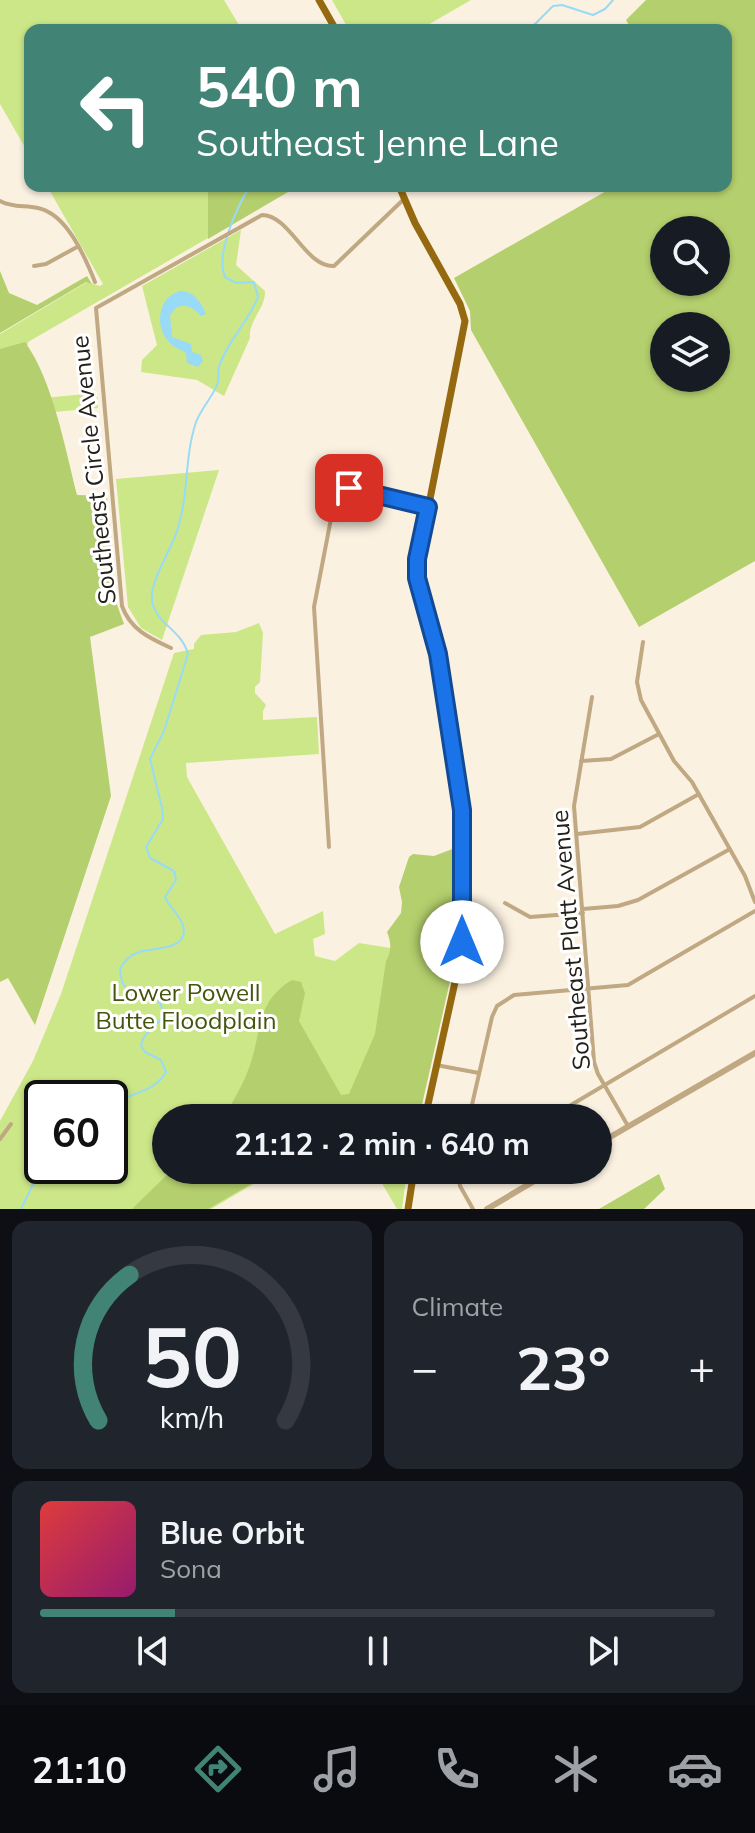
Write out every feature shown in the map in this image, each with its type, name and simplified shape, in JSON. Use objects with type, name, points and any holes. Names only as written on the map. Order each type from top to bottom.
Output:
[{"type":"main road","points":[[319,0],[333,24]]},
{"type":"main road","points":[[401,192],[464,317],[463,336],[417,559],[417,584],[442,672],[464,837],[461,951],[428,1104]]},
{"type":"main road","points":[[408,1209],[412,1184]]},
{"type":"street","name":"Southeast Circle Avenue","points":[[171,648],[139,631],[127,618],[122,606],[95,310],[259,216],[268,215],[276,219],[322,264],[332,267],[404,199]]},
{"type":"street","points":[[0,201],[51,213],[64,225],[95,282]]},
{"type":"street","points":[[34,266],[46,264],[77,247]]},
{"type":"street","points":[[329,847],[314,607],[334,503],[341,492],[349,488],[428,507]]},
{"type":"street","points":[[643,642],[638,672],[639,692],[659,734],[699,794],[745,876],[755,902]]},
{"type":"street","name":"Southeast Platt Avenue","points":[[592,697],[575,797],[594,1062],[628,1126]]},
{"type":"street","points":[[581,761],[611,759],[659,734]]},
{"type":"street","points":[[577,834],[640,827],[699,794]]},
{"type":"street","points":[[505,903],[530,917],[618,906],[638,900],[730,849]]},
{"type":"street","points":[[472,1104],[492,1017],[502,1001],[514,995],[628,985],[755,911]]},
{"type":"street","points":[[572,1104],[755,996]]},
{"type":"street","points":[[612,1136],[755,1053]]},
{"type":"street","points":[[436,1065],[479,1073]]},
{"type":"street","points":[[0,1139],[11,1124]]},
{"type":"street","points":[[460,1184],[473,1209]]},
{"type":"street","points":[[487,1209],[529,1184]]},
{"type":"green space","points":[[0,0],[224,0],[238,24],[24,24],[24,146],[0,104]]},
{"type":"green space","points":[[332,0],[471,0],[429,24],[346,24]]},
{"type":"green space","points":[[646,0],[755,0],[755,561],[639,627],[471,330],[470,311],[454,278],[604,192],[732,192],[732,24],[628,24],[626,20]]},
{"type":"green space","points":[[50,192],[288,192],[0,361],[0,334],[87,282],[103,284]]},
{"type":"green space","points":[[208,192],[288,192],[208,239]]},
{"type":"green space","points":[[241,230],[236,265],[265,291],[265,297],[224,396],[197,380],[141,372],[142,360],[157,345],[142,286]]},
{"type":"green space","points":[[0,271],[9,293],[37,305],[87,276],[92,284],[86,282],[0,333]]},
{"type":"green space","points":[[25,342],[51,395],[77,495],[107,496],[115,599],[124,624],[90,637],[111,796],[35,1025],[8,978],[0,982],[0,349]]},
{"type":"green space","points":[[97,393],[98,408],[21,415],[0,402]]},
{"type":"green space","points":[[219,470],[162,640],[141,628],[128,607],[116,479]]},
{"type":"green space","name":"Lower Powell Butte Floodplain","points":[[259,623],[263,633],[260,682],[255,687],[255,693],[266,705],[263,720],[317,717],[319,754],[186,763],[187,777],[275,934],[323,911],[325,934],[313,939],[315,956],[335,961],[359,943],[453,958],[421,1104],[152,1104],[152,1184],[253,1184],[211,1209],[0,1209],[0,1121],[33,1061],[61,994],[174,653],[194,649],[201,635],[236,632]]},
{"type":"green space","points":[[458,849],[455,959],[422,1104],[232,1104],[252,1059],[265,1010],[280,989],[292,980],[301,982],[305,993],[299,1021],[341,1095],[349,1094],[375,1034],[390,950],[387,932],[401,913],[399,887],[409,857],[413,854],[434,856]]},
{"type":"green space","points":[[659,1174],[665,1189],[644,1209],[599,1209]]},
{"type":"green space","points":[[158,1184],[251,1184],[208,1209],[132,1209]]},
{"type":"green space","points":[[382,1184],[405,1184],[402,1209],[397,1209]]},
{"type":"water","points":[[180,291],[196,298],[206,314],[201,316],[185,306],[177,307],[170,315],[172,337],[191,344],[192,352],[201,355],[203,361],[198,367],[187,363],[186,353],[171,344],[161,328],[163,306],[167,299]]},
{"type":"waterway","points":[[535,24],[553,6],[562,5],[593,15],[613,0]]},
{"type":"waterway","points":[[128,1096],[155,1084],[166,1072],[161,1060],[145,1052],[141,1046],[163,1016],[161,1004],[124,986],[120,969],[133,955],[176,944],[184,934],[182,921],[165,897],[176,880],[174,871],[150,858],[146,847],[163,819],[150,759],[164,731],[188,654],[181,639],[156,612],[153,588],[181,518],[196,422],[218,383],[222,358],[258,297],[254,282],[236,283],[225,277],[223,267],[229,231],[247,192]]},
{"type":"waterway","points":[[21,1209],[33,1184]]},
{"type":"route","points":[[349,488],[428,507],[417,559],[417,584],[438,654],[462,810],[462,942]]}]
